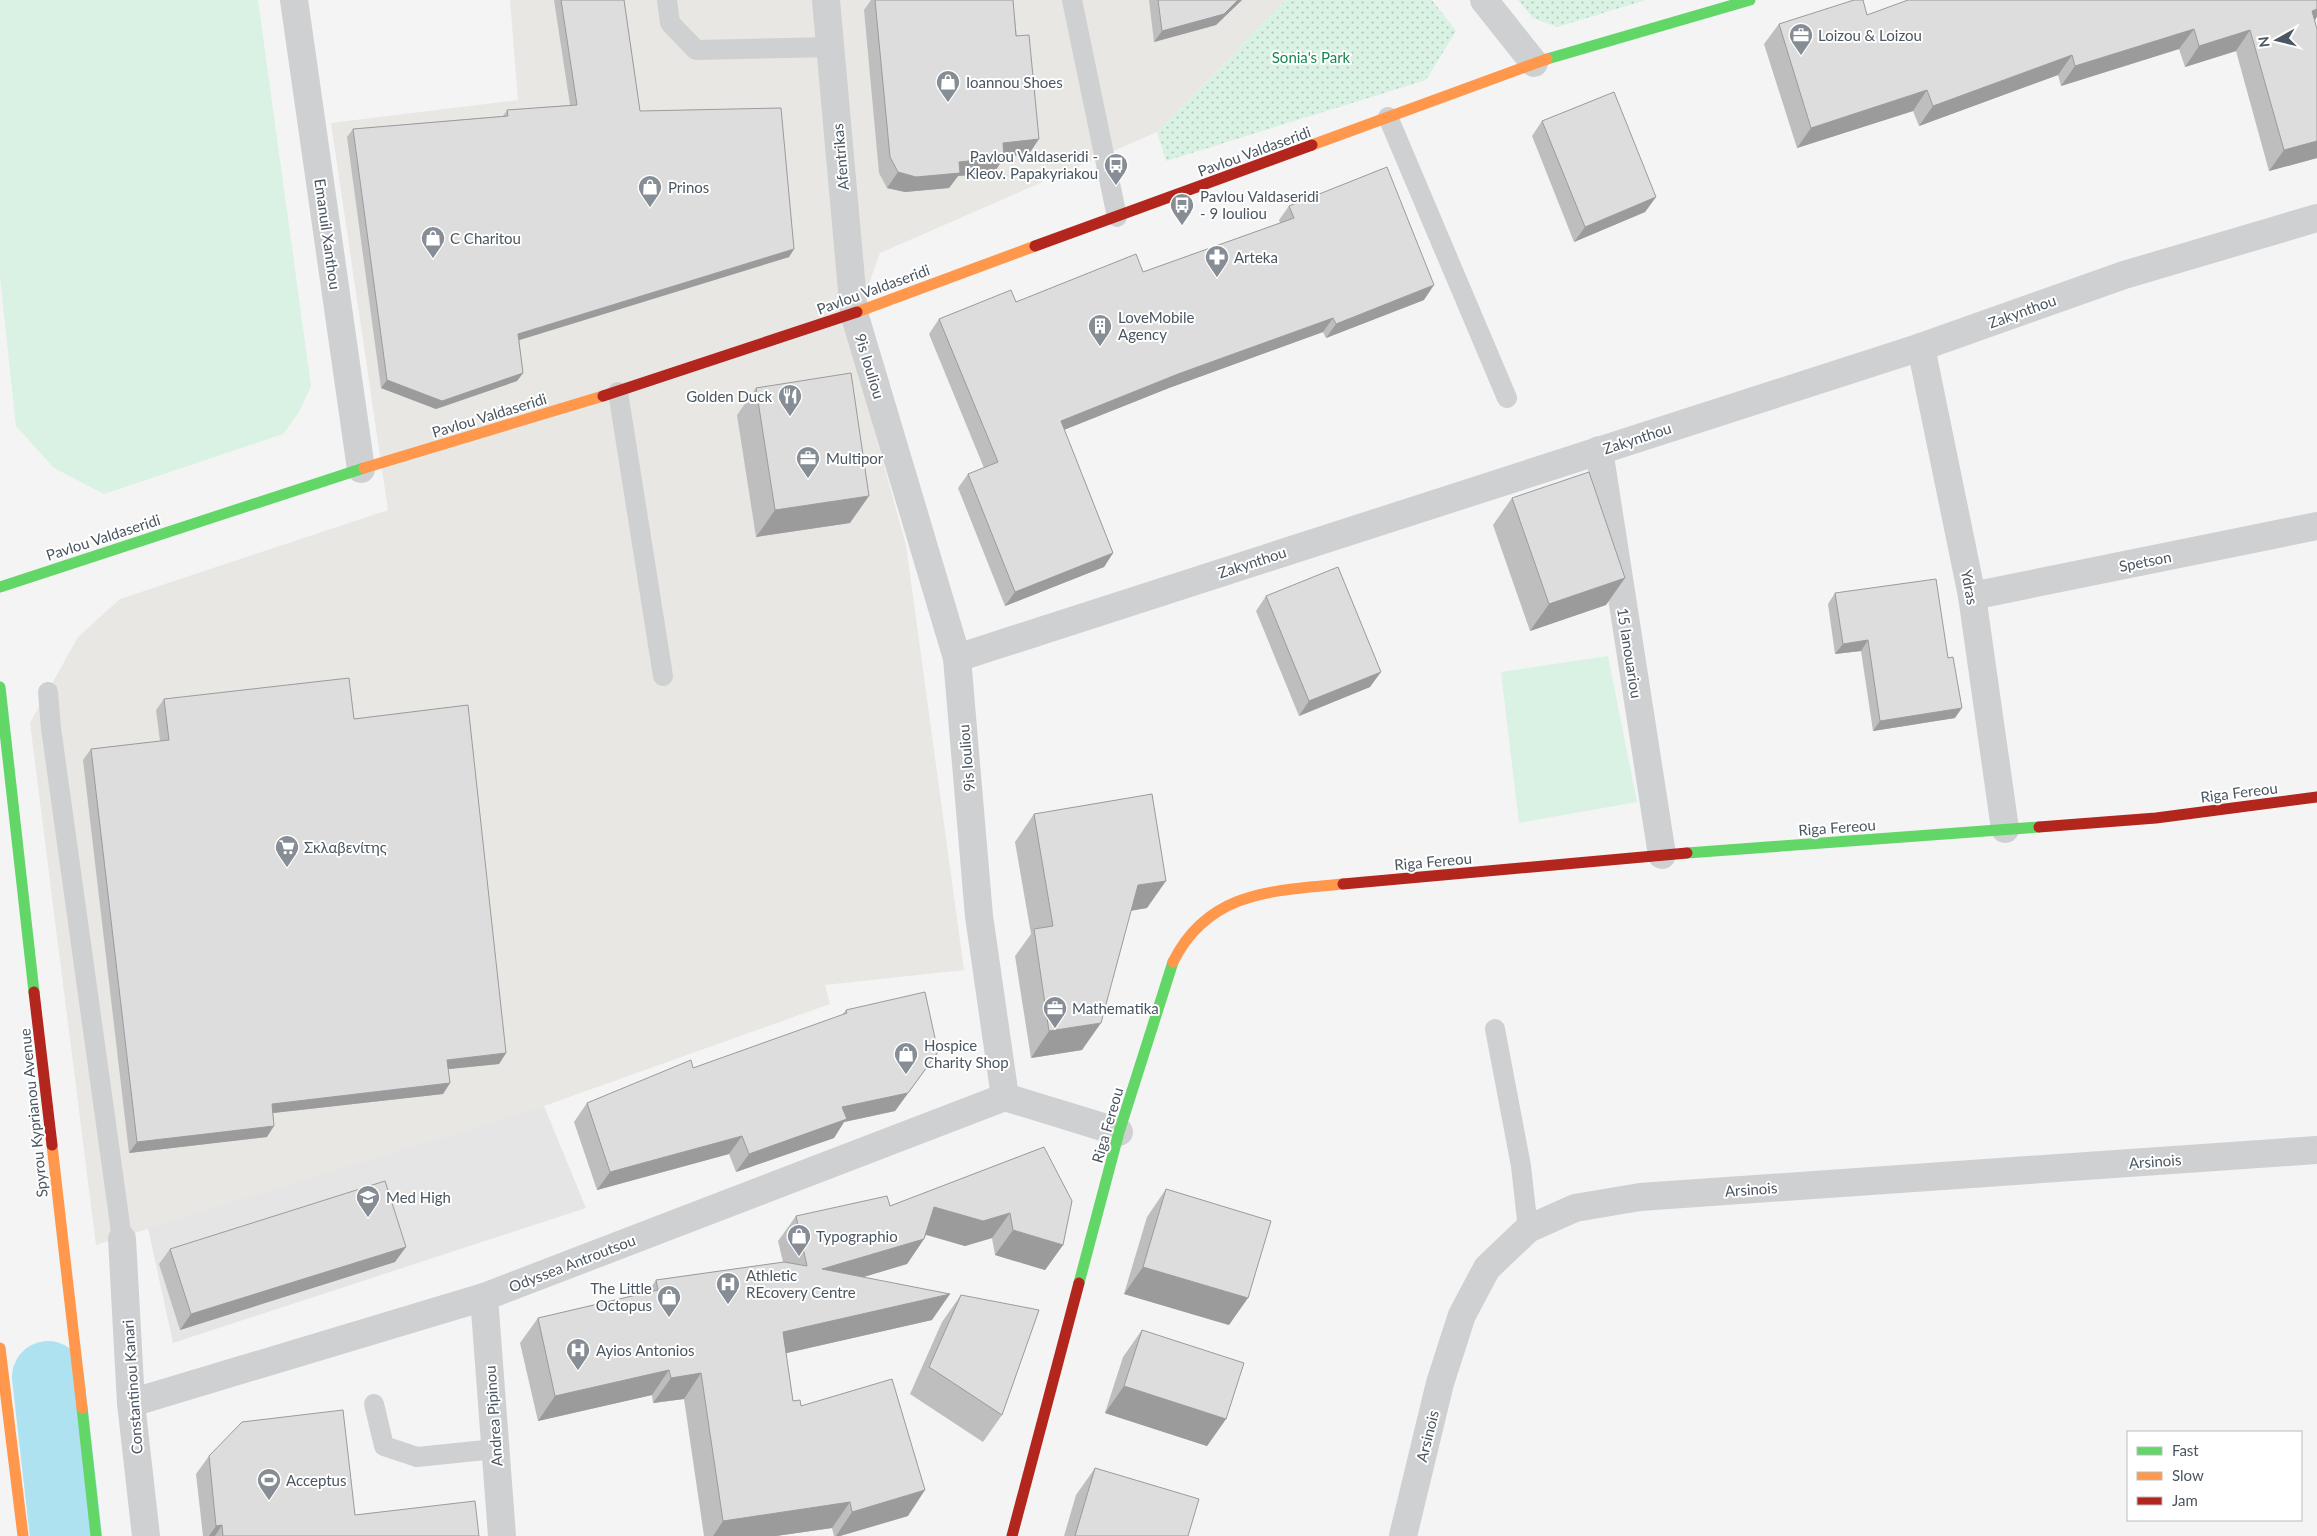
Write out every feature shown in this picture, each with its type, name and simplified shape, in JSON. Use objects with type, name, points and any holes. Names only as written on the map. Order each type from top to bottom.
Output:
[{"type":"street","name":"Emanuil Xanthou","points":[[294,0],[361,469]]},
{"type":"street","name":"Afentrikas","points":[[826,0],[854,313]]},
{"type":"street","points":[[1484,0],[1534,64]]},
{"type":"street","name":"Pavlou Valdaseridi","points":[[0,587],[361,469],[618,392],[854,313],[1534,64],[1750,0]]},
{"type":"street","name":"Zakynthou","points":[[957,658],[1921,347],[2124,275],[2317,218]]},
{"type":"street","name":"9is Iouliou","points":[[854,313],[957,658],[979,916],[1005,1097]]},
{"type":"street","name":"Ydras","points":[[1921,347],[1972,596],[2005,829]]},
{"type":"street","name":"15 Ianouariou","points":[[1599,450],[1662,855]]},
{"type":"street","name":"Spetson","points":[[1972,596],[2317,526]]},
{"type":"street","name":"Spyrou Kyprianou Avenue","points":[[0,687],[96,1536]]},
{"type":"street","name":"Riga Fereou","points":[[1012,1536],[1119,1132],[1174,960],[1194,930],[1228,904],[1270,891],[1662,855],[2156,818],[2317,797]]},
{"type":"street","points":[[1005,1097],[1119,1132]]},
{"type":"street","name":"Odyssea Antroutsou","points":[[131,1403],[484,1297],[1005,1097]]},
{"type":"street","name":"Arsinois","points":[[1403,1536],[1440,1383],[1462,1315],[1487,1268],[1528,1229],[1575,1208],[1640,1197],[2317,1150]]},
{"type":"street","name":"Constantinou Kanari","points":[[122,1239],[131,1403],[146,1536]]},
{"type":"street","name":"Andrea Pipinou","points":[[484,1297],[502,1536]]},
{"type":"street","points":[[0,1348],[23,1536]]},
{"type":"lane","points":[[667,0],[670,24],[696,50],[830,47]]},
{"type":"lane","points":[[1072,0],[1117,217]]},
{"type":"lane","points":[[1388,117],[1507,398]]},
{"type":"lane","points":[[618,392],[663,676]]},
{"type":"lane","points":[[48,692],[50,728],[122,1239]]},
{"type":"lane","points":[[1495,1028],[1521,1166],[1528,1229]]},
{"type":"lane","points":[[374,1404],[384,1446],[417,1457],[495,1449]]},
{"type":"shaded area","points":[[510,0],[1286,0],[1157,132],[880,253],[849,339],[906,545],[964,970],[825,985],[830,1004],[544,1106],[96,1245],[30,723],[78,637],[120,599],[388,510],[331,123],[518,100]]},
{"type":"shaded area","name":"Med High","points":[[544,1106],[586,1208],[173,1343],[148,1228]]},
{"type":"green space","points":[[0,0],[258,0],[311,386],[299,412],[283,434],[104,494],[54,468],[16,426],[0,278]]},
{"type":"green space","name":"Sonia's Park","points":[[1286,0],[1432,0],[1456,31],[1426,80],[1166,161],[1157,132]]},
{"type":"green space","points":[[1518,0],[1646,0],[1557,27],[1533,18]]},
{"type":"green space","points":[[1608,656],[1637,802],[1519,823],[1501,672]]},
{"type":"building","points":[[561,0],[624,0],[640,111],[781,108],[794,249],[518,334],[523,373],[442,401],[387,380],[353,129],[508,116],[507,110],[577,105]]},
{"type":"building","name":"Ioannou Shoes","points":[[875,0],[1013,0],[1016,36],[1029,35],[1039,139],[1003,143],[1004,157],[959,162],[960,173],[916,177],[898,172],[890,157]]},
{"type":"building","points":[[1158,0],[1238,0],[1224,14],[1162,31]]},
{"type":"building","points":[[1854,0],[1863,0],[1867,15],[1908,0],[2317,0],[2317,9],[2312,11],[2317,29],[2317,141],[2284,150],[2250,30],[2199,46],[2194,29],[2075,66],[2072,55],[1933,106],[1927,90],[1811,128],[1779,24]]},
{"type":"building","points":[[1614,92],[1656,197],[1585,227],[1542,121]]},
{"type":"building","points":[[1387,167],[1434,285],[1336,324],[1333,318],[1178,374],[1061,421],[1113,553],[1015,592],[968,474],[998,462],[939,319],[1011,290],[1016,302],[1136,254],[1143,272],[1294,218],[1289,206]]},
{"type":"building","points":[[851,373],[869,496],[775,510],[756,388]]},
{"type":"building","points":[[1589,472],[1625,578],[1549,604],[1512,498]]},
{"type":"building","points":[[1338,567],[1381,672],[1309,701],[1266,596]]},
{"type":"building","points":[[1936,579],[1948,658],[1953,657],[1962,708],[1880,721],[1868,640],[1843,644],[1835,593]]},
{"type":"building","name":"Σκλαβενίτης","points":[[349,678],[354,719],[468,705],[506,1053],[447,1060],[450,1083],[272,1104],[274,1126],[137,1142],[91,749],[169,740],[164,699]]},
{"type":"building","points":[[1152,794],[1166,881],[1138,885],[1101,1023],[1049,1031],[1034,929],[1053,926],[1034,814]]},
{"type":"building","points":[[925,992],[938,1052],[908,1093],[842,1107],[847,1119],[749,1154],[742,1136],[610,1172],[587,1103],[691,1060],[693,1068],[847,1013],[846,1010]]},
{"type":"building","points":[[1044,1147],[1072,1201],[1063,1245],[1013,1230],[1010,1213],[983,1221],[934,1207],[924,1239],[822,1269],[950,1294],[783,1332],[793,1401],[800,1400],[801,1406],[892,1379],[925,1490],[852,1512],[850,1502],[723,1521],[701,1373],[671,1378],[669,1370],[555,1396],[538,1318],[658,1290],[656,1280],[784,1262],[807,1266],[796,1216],[887,1196],[890,1206]]},
{"type":"building","name":"Med High","points":[[385,1181],[406,1247],[191,1314],[170,1249]]},
{"type":"building","points":[[1166,1189],[1271,1221],[1248,1298],[1143,1267]]},
{"type":"building","points":[[961,1295],[1039,1310],[1002,1415],[929,1367]]},
{"type":"building","points":[[1142,1330],[1244,1363],[1226,1419],[1124,1386]]},
{"type":"building","name":"Acceptus","points":[[343,1410],[355,1515],[475,1501],[479,1536],[223,1536],[222,1525],[216,1526],[209,1456],[242,1422]]},
{"type":"building","points":[[1095,1468],[1199,1499],[1188,1536],[1075,1536]]},
{"type":"waterway","points":[[48,1377],[66,1536]]},
{"type":"traffic: fast","points":[[1547,59],[1750,0]]},
{"type":"traffic: fast","points":[[0,587],[364,468]]},
{"type":"traffic: fast","points":[[0,687],[34,992]]},
{"type":"traffic: fast","points":[[1687,853],[2039,827]]},
{"type":"traffic: fast","points":[[1079,1283],[1119,1132],[1173,962]]},
{"type":"traffic: fast","points":[[82,1408],[96,1536]]},
{"type":"traffic: slow","points":[[1312,145],[1547,59]]},
{"type":"traffic: slow","points":[[857,312],[1035,246]]},
{"type":"traffic: slow","points":[[364,468],[603,396]]},
{"type":"traffic: slow","points":[[1173,962],[1188,938],[1205,920],[1224,908],[1268,893],[1343,884]]},
{"type":"traffic: slow","points":[[52,1145],[82,1408]]},
{"type":"traffic: slow","points":[[0,1348],[23,1536]]},
{"type":"traffic: jam","points":[[1035,246],[1312,145]]},
{"type":"traffic: jam","points":[[603,396],[857,312]]},
{"type":"traffic: jam","points":[[2039,827],[2156,818],[2317,797]]},
{"type":"traffic: jam","points":[[1343,884],[1687,853]]},
{"type":"traffic: jam","points":[[34,992],[52,1145]]},
{"type":"traffic: jam","points":[[1012,1536],[1079,1283]]},
{"type":"place","name":"Loizou & Loizou","points":[[1801,56]]},
{"type":"place","name":"Ioannou Shoes","points":[[948,103]]},
{"type":"place","name":"Pavlou Valdaseridi - Kleov. Papakyriakou","points":[[1116,186]]},
{"type":"place","name":"Prinos","points":[[650,208]]},
{"type":"place","name":"Pavlou Valdaseridi - 9 Iouliou","points":[[1182,226]]},
{"type":"place","name":"C Charitou","points":[[433,259]]},
{"type":"place","name":"Arteka","points":[[1217,278]]},
{"type":"place","name":"LoveMobile Agency","points":[[1100,347]]},
{"type":"place","name":"Golden Duck","points":[[790,417]]},
{"type":"place","name":"Multipor","points":[[808,479]]},
{"type":"place","name":"Σκλαβενίτης","points":[[287,868]]},
{"type":"place","name":"Mathematika","points":[[1055,1029]]},
{"type":"place","name":"Hospice Charity Shop","points":[[906,1075]]},
{"type":"place","name":"Med High","points":[[368,1218]]},
{"type":"place","name":"Typographio","points":[[799,1257]]},
{"type":"place","name":"Athletic REcovery Centre","points":[[728,1305]]},
{"type":"place","name":"The Little Octopus","points":[[669,1318]]},
{"type":"place","name":"Ayios Antonios","points":[[578,1371]]},
{"type":"place","name":"Acceptus","points":[[269,1501]]}]
